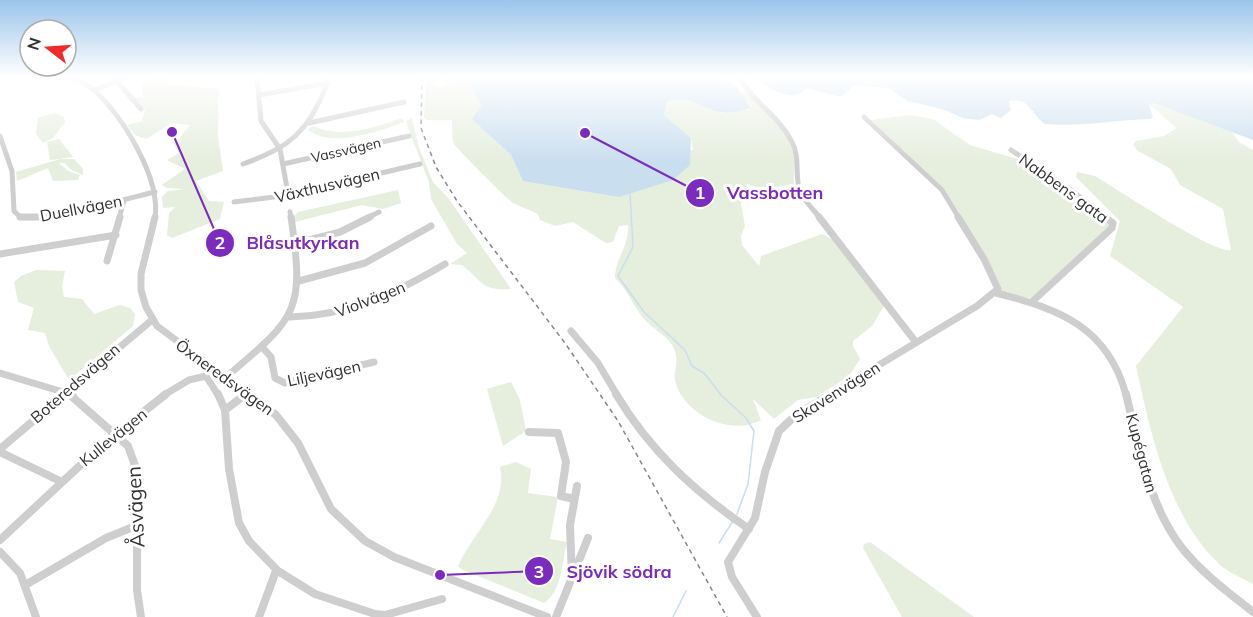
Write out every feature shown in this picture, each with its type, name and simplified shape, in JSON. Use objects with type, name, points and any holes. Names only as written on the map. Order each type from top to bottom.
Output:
[{"type":"street","name":"Öxneredsvägen","points":[[105,106],[144,160],[155,192],[156,210],[141,270],[140,287],[143,303],[152,320],[179,344],[271,410],[290,431],[322,495],[342,522],[355,533],[394,557],[547,617]]},
{"type":"street","points":[[138,106],[141,109]]},
{"type":"street","points":[[260,106],[263,125],[280,149],[288,194]]},
{"type":"street","points":[[243,164],[280,149],[295,140],[309,123],[317,106]]},
{"type":"street","points":[[309,123],[388,106]]},
{"type":"street","points":[[762,106],[771,114],[795,147],[799,189],[915,341]]},
{"type":"street","points":[[864,117],[942,190],[996,281],[996,293]]},
{"type":"street","name":"Duellvägen","points":[[0,136],[9,161],[14,211],[20,217],[31,218],[124,201],[155,192]]},
{"type":"street","name":"Vassvägen","points":[[283,164],[409,136]]},
{"type":"street","name":"Nabbens gata","points":[[1011,150],[1107,216],[1114,225],[1039,298],[1033,301]]},
{"type":"street","points":[[0,164],[9,161]]},
{"type":"street","name":"Växthusvägen","points":[[234,202],[288,194],[420,164]]},
{"type":"street","points":[[107,261],[124,201]]},
{"type":"street","points":[[226,377],[262,348],[290,317],[297,298],[299,281],[290,212]]},
{"type":"street","points":[[294,244],[340,232],[379,212]]},
{"type":"street","points":[[299,281],[364,263],[432,225]]},
{"type":"street","points":[[0,254],[116,235]]},
{"type":"street","name":"Violvägen","points":[[290,317],[322,317],[372,302],[402,289],[445,264]]},
{"type":"street","name":"Skavenvägen","points":[[757,617],[732,577],[728,562],[758,508],[771,450],[785,424],[915,341],[996,293]]},
{"type":"street","name":"Kupégatan","points":[[996,293],[1033,301],[1063,312],[1107,348],[1118,368],[1154,499],[1164,520],[1190,557],[1253,612]]},
{"type":"street","name":"Boteredsvägen","points":[[0,450],[66,391],[152,320]]},
{"type":"street","points":[[571,331],[581,347],[596,360],[627,412],[662,459],[679,476],[746,526]]},
{"type":"street","name":"Liljevägen","points":[[262,348],[271,357],[273,375],[285,383],[374,362]]},
{"type":"street","points":[[0,373],[66,391]]},
{"type":"street","name":"Kullevägen","points":[[0,540],[116,432],[197,375],[206,376],[212,382],[225,410]]},
{"type":"street","name":"Åsvägen","points":[[66,391],[116,432],[128,446],[135,463],[138,525],[137,590],[141,617]]},
{"type":"street","points":[[248,392],[225,410],[239,522],[248,538],[276,571],[305,590],[333,603],[384,616],[442,599]]},
{"type":"street","points":[[529,432],[535,434],[550,430],[558,433],[566,462],[561,496],[574,499]]},
{"type":"street","points":[[0,450],[60,482]]},
{"type":"street","points":[[572,579],[570,525],[577,486]]},
{"type":"street","points":[[27,584],[106,538],[138,525]]},
{"type":"street","points":[[556,617],[588,538]]},
{"type":"street","points":[[0,552],[15,565],[27,584],[36,617]]},
{"type":"street","points":[[259,617],[276,571]]},
{"type":"green space","points":[[141,106],[219,106],[218,136],[223,171],[196,181],[209,201],[224,202],[220,219],[172,238],[167,235],[169,213],[175,207],[163,208],[162,197],[168,191],[184,189],[167,188],[162,185],[185,169],[167,160],[179,153],[174,145],[190,125],[172,123],[146,139],[135,135],[127,125],[142,121],[145,110]]},
{"type":"green space","points":[[425,106],[481,106],[473,119],[511,155],[523,181],[693,150],[691,138],[664,115],[666,106],[700,106],[721,113],[749,110],[751,106],[762,106],[781,128],[791,146],[795,162],[794,184],[764,189],[747,184],[741,204],[745,226],[741,236],[742,245],[759,266],[761,256],[822,234],[833,240],[884,306],[872,326],[853,341],[853,346],[860,359],[849,376],[816,397],[798,400],[774,419],[753,399],[761,420],[749,425],[736,426],[709,419],[687,403],[679,392],[675,380],[676,354],[672,345],[645,320],[615,278],[628,233],[628,225],[619,226],[613,242],[606,243],[573,222],[555,226],[540,220],[538,214],[513,203],[454,144],[452,120],[424,118]]},
{"type":"green space","points":[[1151,106],[1162,106],[1232,132],[1239,142],[1253,150],[1253,584],[1218,563],[1186,521],[1164,471],[1148,417],[1136,366],[1183,307],[1110,256],[1120,221],[1076,177],[1077,172],[1095,176],[1187,232],[1222,249],[1231,250],[1223,209],[1180,185],[1171,169],[1138,151],[1133,145],[1136,141],[1164,136],[1177,128]]},
{"type":"green space","points":[[54,113],[64,117],[65,122],[53,138],[43,143],[36,134],[38,118]]},
{"type":"green space","points":[[909,115],[933,119],[970,145],[1027,162],[1110,222],[1109,227],[1032,299],[1000,292],[1000,285],[988,260],[944,189],[871,120]]},
{"type":"green space","points":[[402,118],[404,122],[351,137],[330,138],[307,130],[313,126],[335,132],[358,131]]},
{"type":"green space","points":[[412,118],[419,148],[433,182],[449,199],[511,289],[487,287],[462,265],[450,264],[467,253],[457,244],[431,199],[429,182],[406,121]]},
{"type":"green space","points":[[59,139],[73,157],[50,160],[47,142]]},
{"type":"green space","points":[[60,159],[74,159],[83,169],[83,175],[71,170],[65,163],[59,163],[68,171],[80,175],[78,180],[53,181],[48,168],[17,181],[16,172]]},
{"type":"green space","points":[[398,190],[401,203],[383,209],[362,205],[295,222],[293,217],[298,212]]},
{"type":"green space","points":[[36,270],[65,271],[62,286],[64,297],[82,299],[94,314],[120,305],[130,308],[135,314],[133,326],[69,380],[49,346],[45,333],[28,330],[34,308],[18,302],[14,282],[21,276]]},
{"type":"green space","points":[[511,382],[520,400],[526,431],[503,446],[487,389]]},
{"type":"green space","points":[[516,462],[531,469],[528,493],[558,497],[550,539],[567,542],[558,584],[550,598],[544,603],[458,566],[494,506],[501,481],[500,467]]},
{"type":"green space","points":[[870,542],[974,617],[902,617],[863,548],[864,544]]},
{"type":"water","points":[[481,106],[666,106],[664,115],[691,138],[690,165],[673,180],[619,197],[523,181],[511,155],[472,119]]},
{"type":"water","points":[[702,106],[749,106],[751,108],[721,113]]},
{"type":"water","points":[[928,106],[1010,106],[1011,110],[1001,118],[992,114],[979,120],[963,118]]},
{"type":"water","points":[[1028,106],[1150,106],[1153,117],[1084,124],[1045,124]]},
{"type":"water","points":[[1161,106],[1253,106],[1253,140]]},
{"type":"waterway","points":[[630,194],[633,247],[618,276],[644,312],[685,350],[692,366],[705,374],[721,395],[746,418],[754,431],[748,484],[737,514]]},
{"type":"waterway","points":[[719,543],[733,521]]},
{"type":"waterway","points":[[673,617],[686,591]]},
{"type":"railway","points":[[421,106],[421,128],[436,167],[457,201],[565,343],[618,421],[727,617]]},
{"type":"place","name":"Blåsutkyrkan","points":[[172,132]]},
{"type":"place","name":"Vassbotten","points":[[585,133]]},
{"type":"place","name":"Sjövik södra","points":[[440,575]]}]
